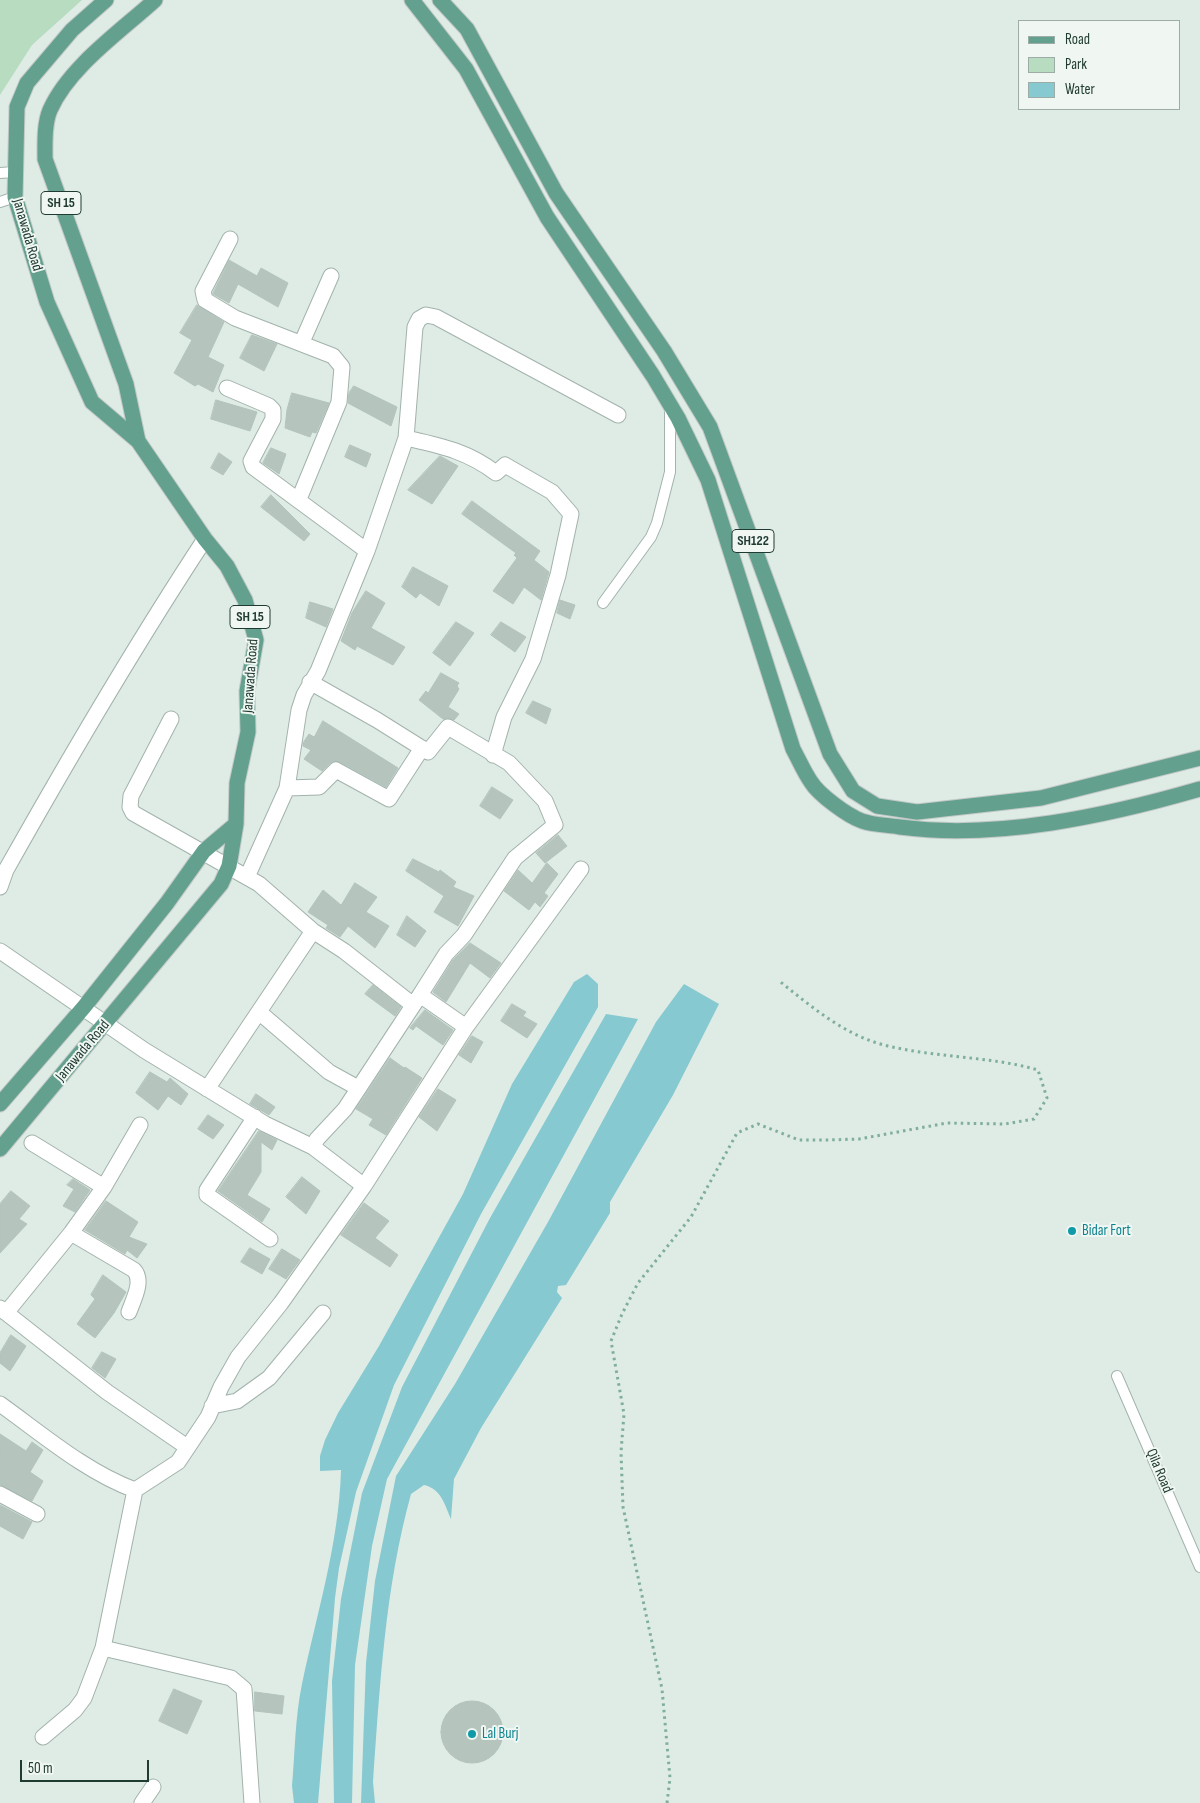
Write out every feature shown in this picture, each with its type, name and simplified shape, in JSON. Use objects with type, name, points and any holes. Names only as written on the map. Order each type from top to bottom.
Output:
[{"type":"main road","name":"Janawada Road","points":[[0,1149],[221,884],[229,866],[236,824],[237,783],[248,732],[247,691],[256,640],[245,600],[227,566],[205,539],[138,441],[92,402],[47,302],[7,172],[16,107],[27,83],[72,30],[106,0]]},
{"type":"main road","name":"Janawada Road","points":[[138,441],[126,384],[45,159],[45,138],[49,112],[62,89],[83,66],[155,0]]},
{"type":"main road","points":[[412,0],[466,68],[547,216],[670,406],[708,480],[793,749],[812,784],[841,810],[863,821],[935,832],[1010,828],[1136,807],[1200,789]]},
{"type":"main road","name":"SH122","points":[[440,0],[467,29],[556,193],[664,351],[710,427],[830,754],[853,791],[877,806],[917,812],[1041,798],[1200,758]]},
{"type":"main road","points":[[1006,802],[1010,828]]},
{"type":"main road","name":"Janawada Road","points":[[0,1104],[84,1007],[168,903],[204,851],[236,824]]},
{"type":"street","points":[[230,239],[203,291],[206,300],[236,318],[302,342],[333,356],[342,367],[339,402],[299,499]]},
{"type":"street","points":[[302,342],[331,276]]},
{"type":"street","points":[[247,876],[287,788],[299,710],[310,682],[318,671],[366,552],[406,438],[416,327],[419,319],[426,315],[436,317],[618,415]]},
{"type":"street","points":[[228,388],[269,406],[273,410],[273,419],[251,461],[259,472],[299,499],[366,552]]},
{"type":"street","points":[[406,438],[452,448],[478,459],[496,473],[504,466],[552,492],[571,514],[558,575],[533,659],[504,717],[493,755]]},
{"type":"street","points":[[0,887],[6,870],[74,747],[143,634],[205,539]]},
{"type":"street","points":[[310,682],[378,720],[428,752],[448,727],[509,763],[545,801],[555,825],[515,858],[464,934],[446,954],[345,1109],[317,1139],[313,1147]]},
{"type":"street","points":[[171,719],[131,796],[130,807],[133,813],[247,876],[259,884],[313,931],[416,1000],[466,1027]]},
{"type":"street","points":[[287,788],[320,787],[336,770],[389,800],[422,748]]},
{"type":"street","points":[[43,1737],[75,1710],[84,1698],[103,1648],[135,1490],[178,1462],[208,1417],[220,1387],[238,1357],[281,1303],[364,1186],[466,1027],[581,869]]},
{"type":"street","points":[[207,1088],[313,931]]},
{"type":"street","points":[[0,950],[144,1050],[255,1117],[313,1147],[364,1186]]},
{"type":"street","points":[[260,1012],[329,1072],[358,1088]]},
{"type":"street","points":[[255,1117],[206,1190],[207,1195],[270,1239]]},
{"type":"street","points":[[140,1125],[104,1187],[71,1233],[3,1310],[107,1392],[187,1447]]},
{"type":"street","points":[[32,1143],[104,1187]]},
{"type":"street","points":[[71,1233],[134,1270],[138,1275],[139,1281],[129,1312]]},
{"type":"street","points":[[212,1406],[237,1401],[269,1378],[323,1314]]},
{"type":"street","points":[[0,1404],[71,1454],[117,1483],[135,1490]]},
{"type":"street","points":[[0,1494],[37,1514]]},
{"type":"street","points":[[103,1648],[197,1669],[231,1678],[239,1683],[244,1689],[252,1803]]},
{"type":"street","points":[[142,1803],[153,1787]]},
{"type":"lane","points":[[0,202],[15,197]]},
{"type":"lane","points":[[603,603],[652,537],[657,523],[670,472],[670,406]]},
{"type":"lane","name":"Qila Road","points":[[1117,1376],[1200,1567]]},
{"type":"path","points":[[667,1803],[670,1778],[662,1689],[623,1507],[622,1452],[624,1414],[611,1341],[638,1283],[691,1217],[721,1157],[737,1133],[758,1124],[799,1140],[860,1140],[947,1123],[1005,1124],[1034,1119],[1047,1098],[1038,1070],[1012,1063],[911,1051],[879,1043],[831,1021],[778,980]]},
{"type":"green space","points":[[0,0],[82,0],[32,45],[0,95]]},
{"type":"water","points":[[587,974],[598,984],[598,1007],[481,1214],[394,1385],[356,1492],[339,1568],[335,1598],[318,1803],[294,1803],[292,1786],[300,1697],[332,1551],[339,1497],[341,1470],[320,1471],[320,1456],[325,1440],[338,1413],[379,1346],[463,1194],[512,1084],[574,982]]},
{"type":"water","points":[[684,984],[719,1004],[673,1095],[610,1202],[610,1213],[566,1285],[558,1286],[557,1292],[562,1298],[481,1428],[454,1479],[451,1519],[444,1502],[438,1493],[430,1487],[424,1485],[411,1494],[402,1529],[389,1601],[378,1709],[373,1782],[375,1803],[361,1803],[366,1663],[375,1581],[396,1476],[455,1384],[548,1222],[656,1022]]},
{"type":"water","points":[[606,1014],[638,1019],[387,1479],[372,1546],[355,1665],[352,1803],[334,1803],[332,1681],[341,1599],[362,1493],[402,1387],[490,1218]]},
{"type":"building","points":[[229,260],[257,276],[261,268],[288,283],[278,307],[238,284],[229,303],[213,294]]},
{"type":"building","points":[[197,305],[224,322],[208,357],[224,365],[213,392],[198,384],[195,386],[174,373],[192,340],[180,333]]},
{"type":"building","points":[[252,335],[277,344],[264,371],[240,358]]},
{"type":"building","points":[[354,386],[397,407],[391,426],[348,403],[349,393]]},
{"type":"building","points":[[292,393],[329,403],[316,433],[312,432],[310,437],[285,428],[287,410]]},
{"type":"building","points":[[216,400],[257,412],[250,431],[211,419]]},
{"type":"building","points":[[350,445],[371,454],[366,467],[345,457]]},
{"type":"building","points":[[271,448],[286,454],[279,474],[263,463]]},
{"type":"building","points":[[219,453],[232,462],[223,475],[211,468]]},
{"type":"building","points":[[440,456],[458,466],[432,504],[408,490]]},
{"type":"building","points":[[271,495],[310,534],[304,541],[261,507]]},
{"type":"building","points":[[472,501],[540,551],[534,560],[549,572],[541,600],[524,587],[513,604],[493,591],[517,558],[514,555],[516,553],[462,514]]},
{"type":"building","points":[[413,567],[448,586],[439,606],[420,593],[416,598],[402,587]]},
{"type":"building","points":[[366,591],[385,603],[371,628],[405,647],[393,665],[357,646],[355,650],[341,641],[352,613]]},
{"type":"building","points":[[560,600],[575,605],[570,619],[557,613]]},
{"type":"building","points":[[310,602],[333,609],[326,627],[306,618]]},
{"type":"building","points":[[456,622],[474,633],[450,666],[433,653]]},
{"type":"building","points":[[501,622],[526,637],[515,652],[491,635]]},
{"type":"building","points":[[441,673],[459,683],[457,686],[459,689],[448,707],[459,714],[454,720],[443,719],[419,700],[426,691],[428,693]]},
{"type":"building","points":[[533,701],[551,709],[546,724],[526,713]]},
{"type":"building","points":[[323,721],[398,768],[386,787],[340,762],[330,763],[322,771],[304,759],[311,750],[303,746],[303,743],[309,734],[314,737]]},
{"type":"building","points":[[492,787],[513,800],[500,819],[480,806]]},
{"type":"building","points":[[558,835],[567,846],[545,863],[536,853]]},
{"type":"building","points":[[413,859],[439,872],[440,870],[456,882],[453,887],[474,896],[458,926],[434,912],[444,896],[406,871]]},
{"type":"building","points":[[547,863],[558,874],[544,893],[548,896],[540,907],[535,902],[529,910],[504,891],[518,870],[532,883]]},
{"type":"building","points":[[355,883],[377,897],[366,912],[389,926],[375,948],[348,926],[340,937],[326,928],[328,925],[308,912],[323,890],[341,905]]},
{"type":"building","points":[[407,916],[426,931],[415,947],[397,935]]},
{"type":"building","points":[[470,943],[501,963],[490,978],[470,963],[446,1002],[433,992],[453,960]]},
{"type":"building","points":[[373,985],[401,1007],[395,1016],[365,994]]},
{"type":"building","points":[[512,1004],[526,1012],[523,1016],[537,1024],[527,1038],[501,1021]]},
{"type":"building","points":[[425,1010],[453,1030],[443,1045],[416,1026],[413,1030],[410,1028]]},
{"type":"building","points":[[472,1036],[483,1042],[471,1063],[459,1055]]},
{"type":"building","points":[[390,1058],[422,1078],[386,1135],[369,1125],[373,1119],[356,1109]]},
{"type":"building","points":[[150,1072],[167,1082],[170,1078],[188,1094],[181,1105],[168,1096],[158,1110],[136,1093]]},
{"type":"building","points":[[438,1089],[456,1100],[437,1131],[419,1117]]},
{"type":"building","points":[[256,1094],[275,1107],[269,1115],[250,1104]]},
{"type":"building","points":[[208,1115],[224,1125],[213,1139],[198,1129]]},
{"type":"building","points":[[259,1131],[277,1140],[272,1150],[261,1142],[261,1172],[247,1195],[270,1209],[262,1222],[218,1191]]},
{"type":"building","points":[[302,1177],[320,1191],[306,1214],[286,1197]]},
{"type":"building","points":[[73,1179],[90,1190],[75,1212],[63,1206],[74,1189],[67,1185]]},
{"type":"building","points":[[11,1191],[30,1206],[19,1219],[27,1224],[0,1253],[0,1204]]},
{"type":"building","points":[[106,1201],[138,1222],[129,1237],[147,1244],[137,1258],[127,1250],[125,1254],[85,1230]]},
{"type":"building","points":[[364,1203],[389,1221],[375,1238],[398,1255],[390,1267],[341,1235]]},
{"type":"building","points":[[250,1248],[270,1259],[262,1274],[241,1262]]},
{"type":"building","points":[[282,1249],[300,1260],[286,1279],[269,1269]]},
{"type":"building","points":[[103,1275],[126,1292],[114,1313],[95,1338],[77,1324],[95,1299],[91,1295]]},
{"type":"building","points":[[11,1335],[26,1346],[10,1371],[0,1363],[0,1353]]},
{"type":"building","points":[[102,1352],[116,1359],[105,1378],[92,1368]]},
{"type":"building","points":[[0,1434],[26,1451],[32,1442],[43,1450],[30,1472],[43,1481],[32,1501],[0,1485]]},
{"type":"building","points":[[0,1505],[32,1522],[23,1539],[0,1526]]},
{"type":"building","points":[[174,1689],[202,1701],[187,1734],[159,1721]]},
{"type":"building","points":[[255,1692],[284,1696],[282,1714],[255,1711]]},
{"type":"building","name":"Lal Burj","points":[[466,1701],[478,1701],[494,1710],[501,1720],[503,1732],[501,1744],[494,1754],[478,1763],[466,1763],[455,1758],[446,1749],[441,1738],[441,1726],[446,1715],[455,1706]]},
{"type":"place","name":"Bidar Fort","points":[[1072,1231]]},
{"type":"place","name":"Lal Burj","points":[[472,1734]]}]
